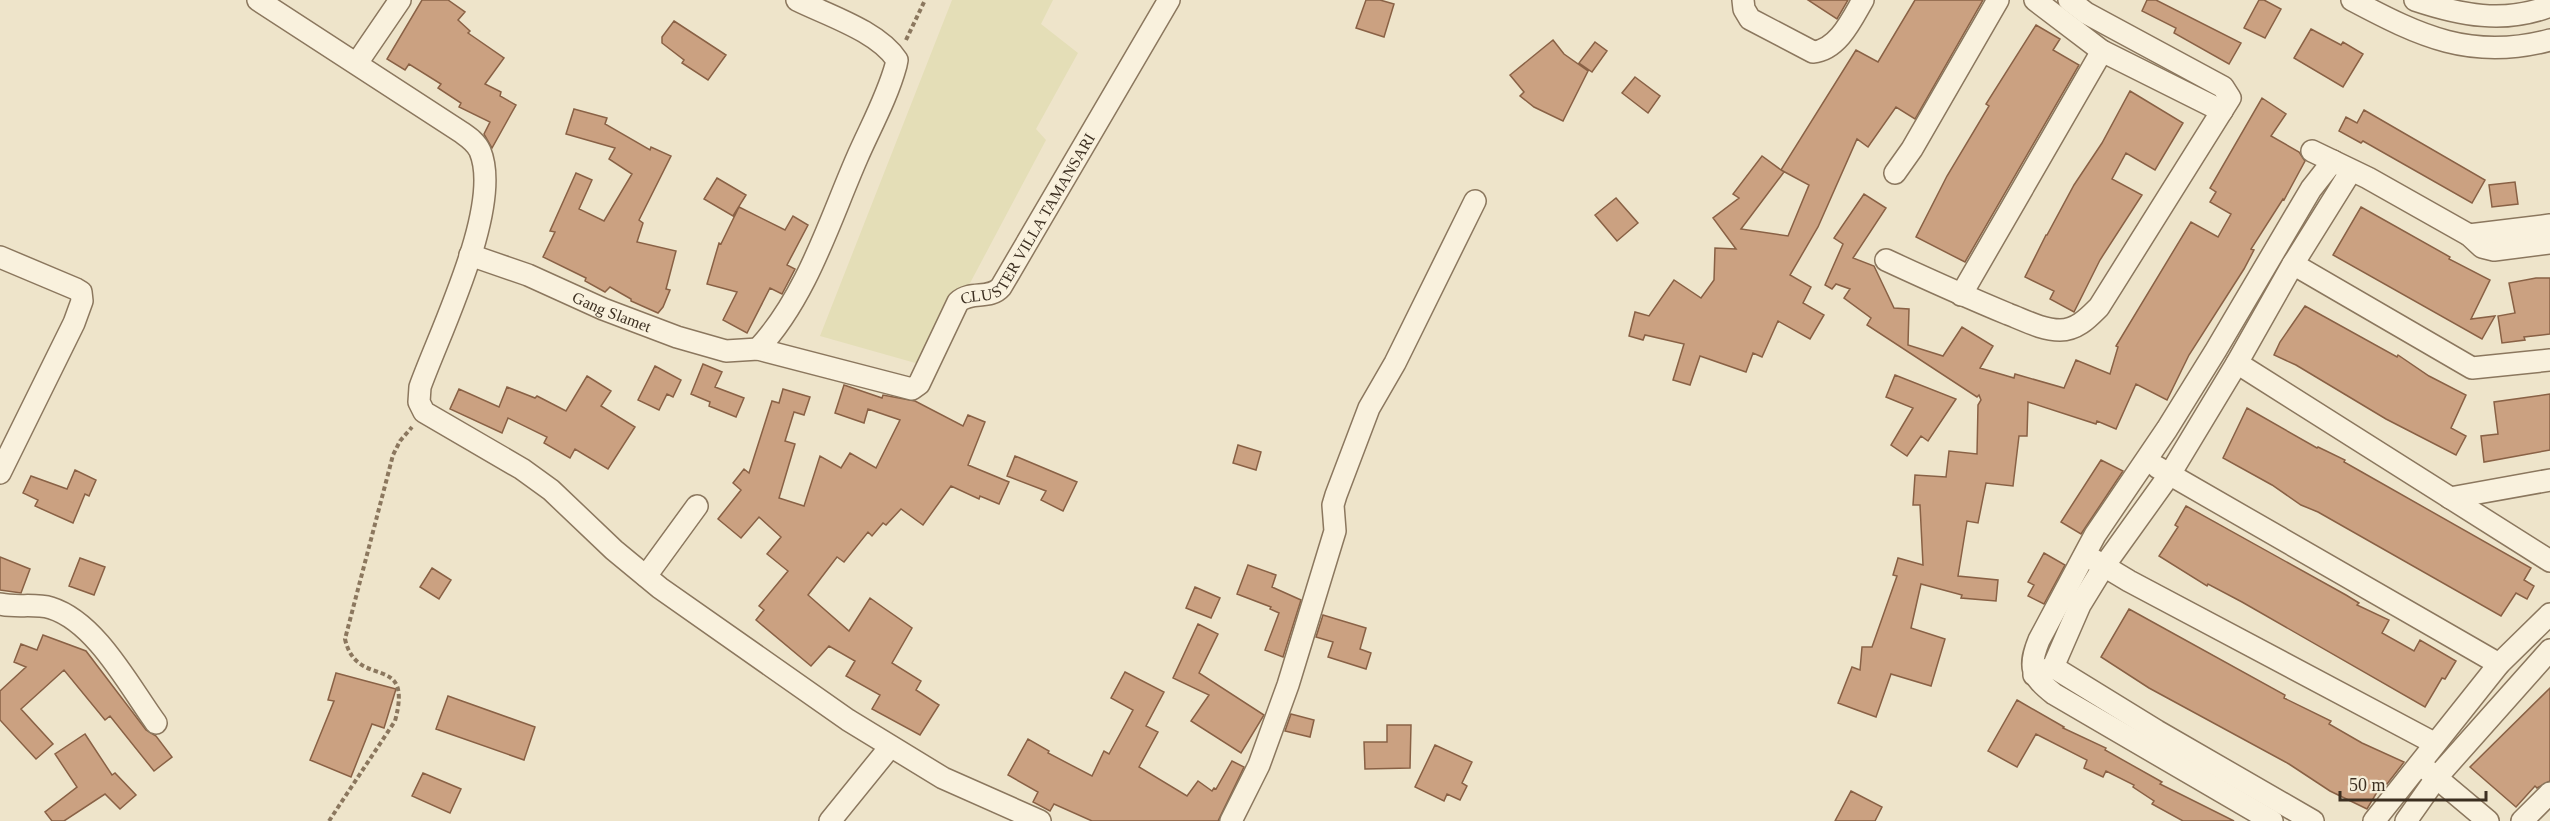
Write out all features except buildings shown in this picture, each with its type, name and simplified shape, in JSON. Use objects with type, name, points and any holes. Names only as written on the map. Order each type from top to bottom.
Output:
[{"type":"street","points":[[258,0],[461,132],[477,146],[482,160],[485,188],[482,211],[470,255],[420,387],[419,402],[424,412],[522,469],[551,490],[614,550],[646,576],[776,671],[890,747],[943,778],[1040,821]]},
{"type":"street","points":[[357,63],[400,0]]},
{"type":"street","points":[[758,349],[772,334],[801,285],[886,94],[897,60],[884,46],[864,33],[797,0]]},
{"type":"street","name":"CLUSTER VILLA TAMANSARI","points":[[758,349],[908,390],[915,388],[935,354],[958,302],[969,295],[992,294],[1001,287],[1169,0]]},
{"type":"street","points":[[1743,0],[1744,9],[1750,19],[1813,52],[1825,49],[1834,43],[1863,0]]},
{"type":"street","points":[[1895,173],[1912,149],[1998,0]]},
{"type":"street","points":[[2035,0],[2102,51],[2222,111]]},
{"type":"street","points":[[1886,260],[1961,295],[2043,328],[2060,330],[2080,324],[2098,307],[2230,98],[2223,87],[2086,13],[2069,0]]},
{"type":"street","points":[[2352,0],[2404,27],[2457,45],[2515,47],[2550,40]]},
{"type":"street","points":[[2415,0],[2453,13],[2493,18],[2538,11],[2550,6]]},
{"type":"street","points":[[1961,295],[2102,51]]},
{"type":"street","points":[[2312,151],[2469,235],[2482,247],[2494,250],[2550,243]]},
{"type":"street","points":[[2272,821],[2054,694],[2040,683],[2044,671],[2080,605],[2104,566],[2170,474],[2237,363],[2293,264],[2342,166]]},
{"type":"street","points":[[2313,821],[2157,731],[2044,671],[2033,654],[2085,554],[2216,350],[2311,189],[2342,166]]},
{"type":"street","points":[[1231,821],[1259,765],[1288,685],[1335,531],[1333,505],[1369,408],[1395,363],[1475,201]]},
{"type":"street","points":[[2469,235],[2550,225]]},
{"type":"street","name":"Gang Slamet","points":[[470,255],[528,275],[603,309],[677,338],[726,351],[758,349]]},
{"type":"street","points":[[0,257],[76,289],[81,292],[82,298],[74,323],[0,473]]},
{"type":"street","points":[[2293,264],[2472,369],[2550,360]]},
{"type":"street","points":[[2237,363],[2550,561]]},
{"type":"street","points":[[2146,461],[2499,664]]},
{"type":"street","points":[[2450,498],[2550,480]]},
{"type":"street","points":[[646,576],[697,506]]},
{"type":"street","points":[[2085,554],[2434,743]]},
{"type":"street","points":[[0,604],[52,608],[83,628],[105,652],[156,723]]},
{"type":"street","points":[[2374,821],[2499,664],[2550,614]]},
{"type":"street","points":[[2406,821],[2437,777],[2550,650]]},
{"type":"street","points":[[830,821],[890,747]]},
{"type":"street","points":[[2418,764],[2437,777],[2488,821]]},
{"type":"street","points":[[2522,821],[2550,793]]},
{"type":"path","points":[[897,60],[925,0]]},
{"type":"path","points":[[329,821],[395,721],[400,702],[398,684],[391,677],[365,668],[350,657],[345,639],[393,455],[400,441],[424,412]]},
{"type":"shaded area","points":[[952,0],[1053,0],[1041,24],[1078,53],[1036,129],[1046,140],[926,366],[820,336]]}]
